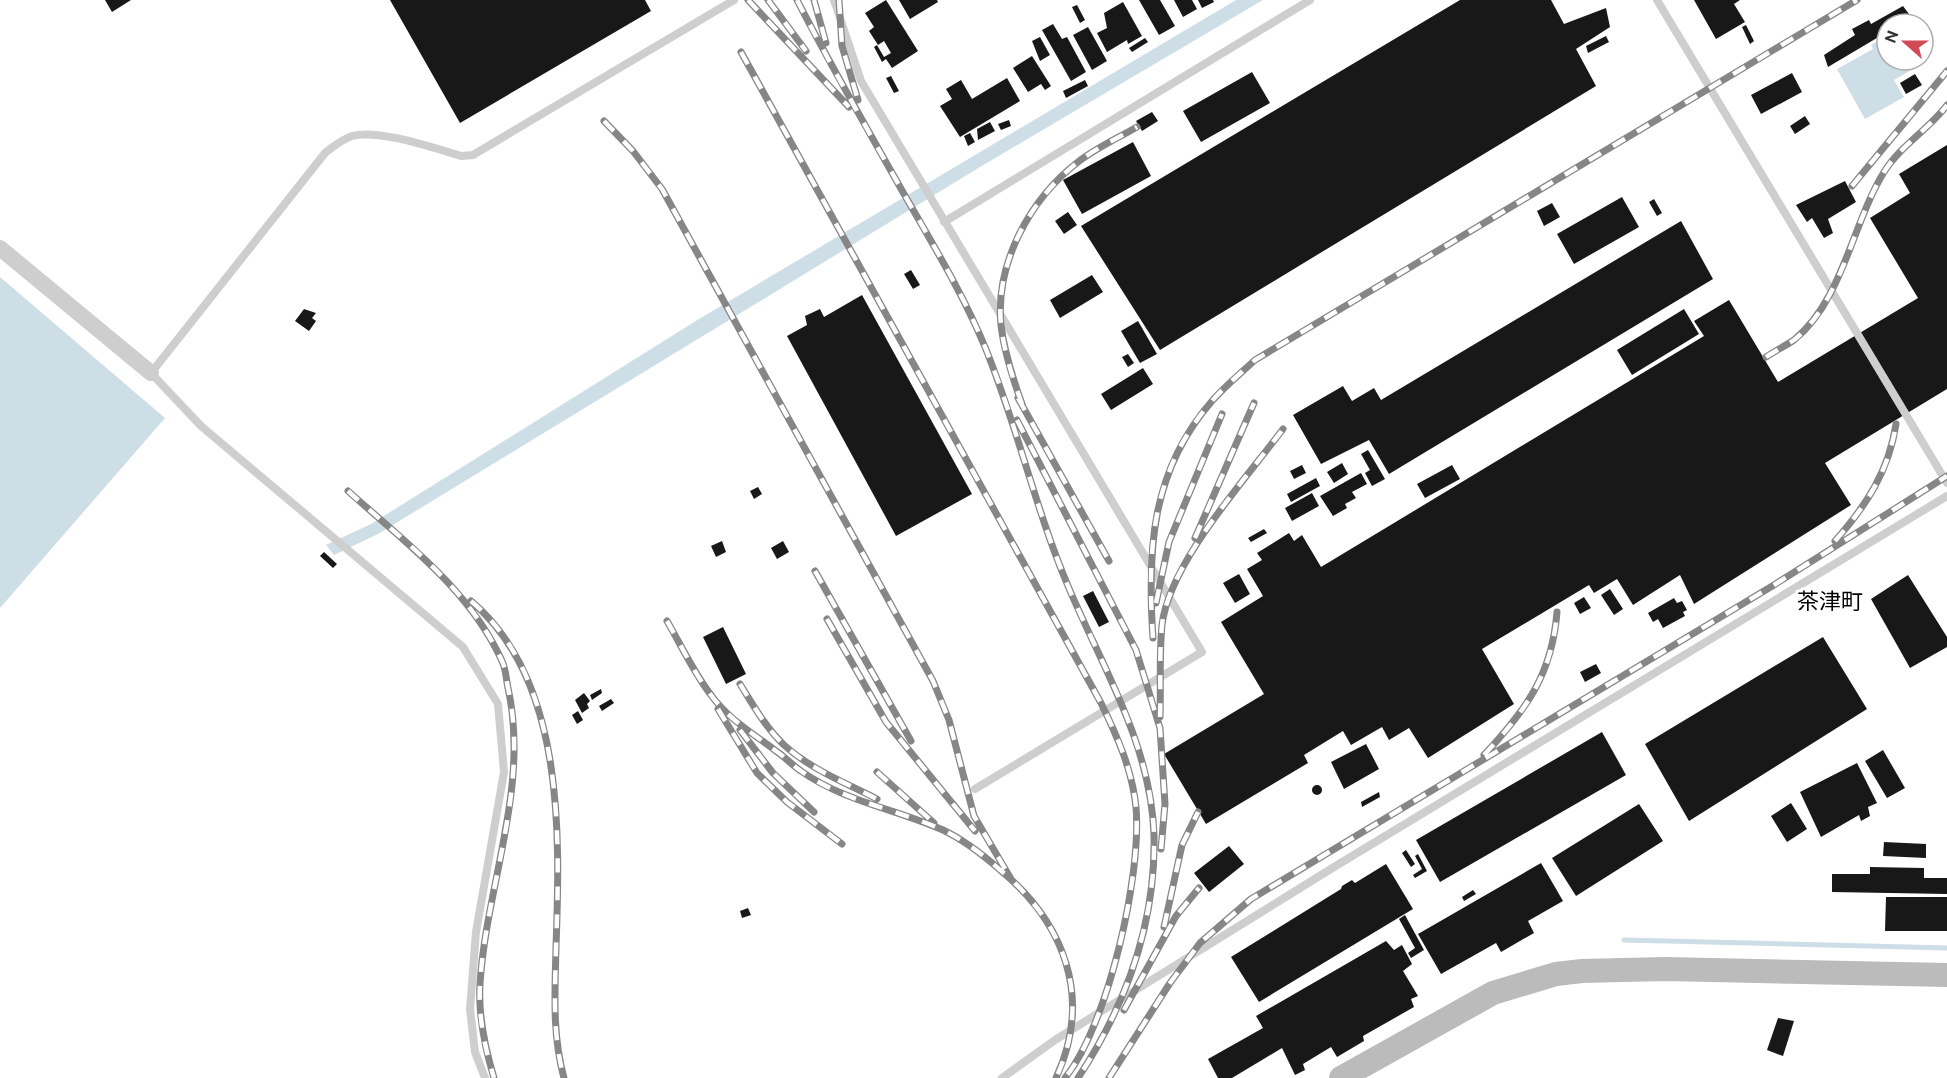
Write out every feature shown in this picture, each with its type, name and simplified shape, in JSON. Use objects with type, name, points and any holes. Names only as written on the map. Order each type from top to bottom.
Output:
[{"type":"street","points":[[0,248],[151,373]]},
{"type":"street","points":[[1341,1078],[1493,993],[1556,974],[1582,971],[1665,969],[1947,975]]},
{"type":"lane","points":[[485,1078],[475,1052],[470,1009],[476,932],[504,772],[498,704],[463,647],[201,426],[151,373],[325,153],[340,142],[353,136],[374,135],[461,156],[473,155],[734,0]]},
{"type":"lane","points":[[834,0],[861,81],[1202,652],[975,789]]},
{"type":"lane","points":[[944,222],[1310,0]]},
{"type":"lane","points":[[1657,0],[1947,483]]},
{"type":"lane","points":[[1002,1078],[1055,1040],[1334,867],[1947,496]]},
{"type":"shaded area","points":[[1236,0],[1263,0],[980,167],[378,534],[334,555],[326,545],[371,524],[699,319]]},
{"type":"shaded area","points":[[1875,43],[1875,72],[1908,72],[1894,80],[1904,97],[1865,119],[1837,69],[1873,49],[1871,45]]},
{"type":"shaded area","points":[[0,277],[165,418],[0,608]]},
{"type":"building","points":[[105,0],[131,0],[112,12]]},
{"type":"building","points":[[390,0],[645,0],[651,11],[460,123]]},
{"type":"building","points":[[886,0],[918,51],[892,68],[886,59],[882,62],[874,47],[877,45],[884,57],[891,53],[884,41],[878,45],[869,31],[874,27],[865,13]]},
{"type":"building","points":[[899,0],[937,0],[938,2],[910,19]]},
{"type":"building","points":[[1139,0],[1160,0],[1175,26],[1159,35]]},
{"type":"building","points":[[1174,0],[1192,0],[1197,9],[1183,17]]},
{"type":"building","points":[[1198,0],[1213,0],[1214,2],[1202,8]]},
{"type":"building","points":[[1460,0],[1551,0],[1564,24],[1606,8],[1610,27],[1576,49],[1596,86],[1160,350],[1081,226]]},
{"type":"building","points":[[1694,0],[1740,0],[1734,4],[1745,22],[1716,39]]},
{"type":"building","points":[[1123,2],[1142,36],[1128,44],[1127,40],[1107,52],[1097,33],[1107,28],[1104,13]]},
{"type":"building","points":[[1077,5],[1085,20],[1080,23],[1072,7]]},
{"type":"building","points":[[1903,6],[1908,12],[1892,12]]},
{"type":"building","points":[[1869,20],[1871,24],[1875,22],[1875,39],[1828,67],[1824,55],[1855,35],[1852,29]]},
{"type":"building","points":[[1053,24],[1062,39],[1067,37],[1086,72],[1071,81],[1042,30]]},
{"type":"building","points":[[1746,25],[1754,41],[1750,44],[1742,27]]},
{"type":"building","points":[[1088,27],[1107,61],[1092,70],[1073,35]]},
{"type":"building","points":[[1606,36],[1609,42],[1588,53],[1586,46]]},
{"type":"building","points":[[1040,37],[1050,55],[1040,61],[1032,41]]},
{"type":"building","points":[[1145,38],[1148,42],[1132,52],[1129,48]]},
{"type":"building","points":[[1032,56],[1051,86],[1045,90],[1041,84],[1028,92],[1013,68]]},
{"type":"building","points":[[1252,72],[1270,103],[1201,142],[1183,111]]},
{"type":"building","points":[[1792,73],[1802,92],[1761,114],[1751,95]]},
{"type":"building","points":[[1915,74],[1922,85],[1906,94],[1900,83]]},
{"type":"building","points":[[891,76],[899,91],[894,93],[886,78]]},
{"type":"building","points":[[1007,78],[1020,101],[960,137],[940,106],[952,99],[946,89],[961,80],[972,99]]},
{"type":"building","points":[[1085,80],[1088,86],[1066,98],[1063,91]]},
{"type":"building","points":[[1152,112],[1158,121],[1142,131],[1136,121]]},
{"type":"building","points":[[1805,116],[1810,124],[1795,134],[1790,126]]},
{"type":"building","points":[[1009,120],[1011,126],[1001,130],[998,124]]},
{"type":"building","points":[[990,122],[995,131],[978,140],[977,129]]},
{"type":"building","points":[[970,133],[975,142],[968,146],[964,136]]},
{"type":"building","points":[[1133,142],[1151,176],[1082,214],[1063,180]]},
{"type":"building","points":[[1947,145],[1947,389],[1825,463],[1851,505],[1694,604],[1680,575],[1633,605],[1617,579],[1594,593],[1589,585],[1482,649],[1514,704],[1428,758],[1409,728],[1389,740],[1382,727],[1351,745],[1343,731],[1304,755],[1308,763],[1206,824],[1164,754],[1264,694],[1221,622],[1263,596],[1247,569],[1262,560],[1257,553],[1289,533],[1294,541],[1302,535],[1321,567],[1704,336],[1694,321],[1729,300],[1778,382],[1918,298],[1870,218],[1910,193],[1899,174]]},
{"type":"building","points":[[1845,181],[1856,202],[1828,219],[1833,233],[1824,238],[1812,218],[1807,222],[1796,205]]},
{"type":"building","points":[[1622,197],[1639,227],[1574,264],[1557,234]]},
{"type":"building","points":[[1654,199],[1662,213],[1657,216],[1649,202]]},
{"type":"building","points":[[1552,203],[1560,217],[1544,226],[1537,211]]},
{"type":"building","points":[[1068,212],[1077,225],[1064,234],[1055,221]]},
{"type":"building","points":[[1681,221],[1713,279],[1389,474],[1369,440],[1321,464],[1293,415],[1343,386],[1352,401],[1374,388],[1381,400]]},
{"type":"building","points":[[911,270],[920,285],[913,289],[904,274]]},
{"type":"building","points":[[1092,275],[1103,292],[1060,318],[1050,300]]},
{"type":"building","points":[[862,295],[972,494],[896,536],[787,336],[807,325],[805,316],[820,309],[824,317]]},
{"type":"building","points":[[304,309],[316,313],[312,318],[316,321],[309,331],[295,321]]},
{"type":"building","points":[[1684,309],[1699,334],[1632,375],[1617,350]]},
{"type":"building","points":[[1138,321],[1157,354],[1140,363],[1121,331]]},
{"type":"building","points":[[1128,354],[1134,363],[1128,367],[1122,357]]},
{"type":"building","points":[[1143,368],[1153,384],[1111,410],[1101,394]]},
{"type":"building","points":[[1368,450],[1385,479],[1372,486],[1365,473],[1370,470],[1361,454]]},
{"type":"building","points":[[1342,463],[1348,474],[1334,483],[1327,472]]},
{"type":"building","points":[[1302,465],[1306,473],[1294,479],[1290,471]]},
{"type":"building","points":[[1452,465],[1460,479],[1425,498],[1417,484]]},
{"type":"building","points":[[1361,473],[1367,484],[1352,492],[1356,498],[1345,504],[1347,508],[1333,516],[1320,496]]},
{"type":"building","points":[[1316,478],[1320,486],[1291,502],[1287,494]]},
{"type":"building","points":[[758,487],[762,494],[754,499],[750,491]]},
{"type":"building","points":[[1312,493],[1319,506],[1292,521],[1285,508]]},
{"type":"building","points":[[1264,529],[1267,533],[1251,542],[1248,538]]},
{"type":"building","points":[[722,541],[726,552],[716,557],[711,546]]},
{"type":"building","points":[[783,541],[789,552],[777,559],[771,548]]},
{"type":"building","points":[[324,552],[337,564],[333,568],[320,556]]},
{"type":"building","points":[[1239,574],[1250,594],[1235,603],[1223,583]]},
{"type":"building","points":[[1908,575],[1947,637],[1947,647],[1910,668],[1871,599]]},
{"type":"building","points":[[1610,589],[1623,609],[1614,615],[1601,595]]},
{"type":"building","points":[[1093,591],[1109,622],[1099,627],[1083,596]]},
{"type":"building","points":[[1584,597],[1591,608],[1580,614],[1574,603]]},
{"type":"building","points":[[1674,598],[1677,603],[1682,601],[1687,610],[1683,612],[1685,616],[1663,628],[1658,619],[1653,622],[1648,613]]},
{"type":"building","points":[[723,627],[746,674],[726,684],[703,637]]},
{"type":"building","points":[[1823,637],[1867,709],[1689,821],[1645,744]]},
{"type":"building","points":[[1596,664],[1601,673],[1585,682],[1580,672]]},
{"type":"building","points":[[601,689],[602,693],[592,700],[590,695]]},
{"type":"building","points":[[584,693],[590,701],[587,704],[589,708],[582,713],[575,700]]},
{"type":"building","points":[[611,699],[614,703],[602,711],[599,706]]},
{"type":"building","points":[[578,711],[583,720],[577,724],[572,715]]},
{"type":"building","points":[[1602,732],[1626,775],[1440,882],[1416,840]]},
{"type":"building","points":[[1366,744],[1379,769],[1344,789],[1331,762]]},
{"type":"building","points":[[1883,750],[1905,788],[1887,798],[1865,761]]},
{"type":"building","points":[[1857,763],[1877,803],[1868,807],[1870,816],[1861,821],[1859,815],[1821,837],[1800,792]]},
{"type":"building","points":[[1317,785],[1322,790],[1317,795],[1312,790]]},
{"type":"building","points":[[1379,792],[1380,797],[1362,807],[1361,802]]},
{"type":"building","points":[[1791,803],[1807,829],[1787,842],[1771,816]]},
{"type":"building","points":[[1639,804],[1663,841],[1576,896],[1552,858]]},
{"type":"building","points":[[1884,842],[1926,844],[1926,858],[1883,856]]},
{"type":"building","points":[[1229,846],[1244,864],[1209,892],[1194,873]]},
{"type":"building","points":[[1406,850],[1415,864],[1411,867],[1402,853]]},
{"type":"building","points":[[1418,854],[1427,871],[1415,878],[1413,875],[1422,869],[1415,856]]},
{"type":"building","points":[[1541,863],[1563,901],[1528,921],[1534,933],[1501,952],[1496,943],[1441,974],[1418,934]]},
{"type":"building","points":[[1386,864],[1413,909],[1259,1002],[1231,957],[1352,880],[1355,883]]},
{"type":"building","points":[[1870,867],[1924,868],[1924,878],[1947,878],[1947,894],[1832,892],[1832,874],[1870,874]]},
{"type":"building","points":[[1473,890],[1476,894],[1464,901],[1462,897]]},
{"type":"building","points":[[1886,897],[1947,897],[1947,931],[1885,931]]},
{"type":"building","points":[[748,908],[751,915],[742,918],[740,911]]},
{"type":"building","points":[[1405,915],[1424,950],[1411,958],[1408,953],[1415,948],[1399,919]]},
{"type":"building","points":[[1386,941],[1394,950],[1402,945],[1412,964],[1403,971],[1418,996],[1411,999],[1414,1007],[1363,1036],[1364,1041],[1337,1057],[1331,1047],[1303,1064],[1305,1070],[1295,1075],[1282,1048],[1232,1078],[1218,1078],[1208,1059],[1263,1028],[1256,1016]]},
{"type":"building","points":[[1778,1018],[1794,1021],[1783,1056],[1767,1050]]},
{"type":"waterway","points":[[1624,940],[1947,948]]},
{"type":"railway","points":[[748,0],[849,107]]},
{"type":"railway","points":[[768,0],[806,51]]},
{"type":"railway","points":[[797,0],[851,101],[949,272],[977,328],[1007,406],[1056,557],[1123,707],[1144,769],[1151,801],[1154,835],[1150,900],[1135,962],[1124,992],[1110,1022],[1078,1078]]},
{"type":"railway","points":[[814,0],[826,43]]},
{"type":"railway","points":[[839,0],[842,46],[858,100]]},
{"type":"railway","points":[[1153,638],[1151,605],[1153,543],[1157,513],[1165,484],[1176,455],[1192,428],[1212,401],[1255,360],[1857,0]]},
{"type":"railway","points":[[741,52],[1101,703],[1127,766],[1136,807],[1136,836],[1128,909],[1108,987],[1095,1023],[1081,1054],[1065,1078]]},
{"type":"railway","points":[[1852,186],[1947,71]]},
{"type":"railway","points":[[1766,357],[1794,340],[1811,323],[1836,283],[1863,215],[1884,172],[1898,154],[1947,105]]},
{"type":"railway","points":[[604,121],[633,151],[662,189],[933,681],[949,720],[974,816],[1011,879]]},
{"type":"railway","points":[[1022,404],[1012,375],[1001,325],[1004,279],[1019,234],[1031,213],[1061,177],[1092,152],[1137,127]]},
{"type":"railway","points":[[1018,398],[1109,561]]},
{"type":"railway","points":[[1195,538],[1254,403]]},
{"type":"railway","points":[[1156,603],[1169,542],[1222,414]]},
{"type":"railway","points":[[1017,420],[1136,650],[1160,728],[1165,804],[1161,849]]},
{"type":"railway","points":[[1835,541],[1857,515],[1882,472],[1893,441],[1896,424]]},
{"type":"railway","points":[[1160,717],[1162,625],[1168,601],[1179,575],[1211,523],[1283,429]]},
{"type":"railway","points":[[1109,1078],[1170,983],[1200,943],[1251,899],[1774,585],[1947,476]]},
{"type":"railway","points":[[348,491],[413,548],[454,589],[489,635],[504,667],[513,725],[514,762],[505,836],[490,910],[480,984],[483,1032],[494,1078]]},
{"type":"railway","points":[[815,571],[911,741]]},
{"type":"railway","points":[[471,601],[502,634],[524,673],[540,716],[550,762],[556,809],[558,857],[555,1013],[564,1078]]},
{"type":"railway","points":[[1484,755],[1524,707],[1543,673],[1554,634],[1557,612]]},
{"type":"railway","points":[[827,619],[886,722],[975,831]]},
{"type":"railway","points":[[667,621],[699,678],[718,704],[742,726],[798,769],[834,790],[951,834],[986,858],[1022,890],[1041,913],[1056,938],[1066,964],[1072,991],[1072,1019],[1067,1048],[1056,1078]]},
{"type":"railway","points":[[740,684],[771,731],[794,754],[877,799]]},
{"type":"railway","points":[[718,709],[757,773],[787,802],[842,844]]},
{"type":"railway","points":[[740,730],[773,773],[814,812]]},
{"type":"railway","points":[[877,772],[934,823]]},
{"type":"railway","points":[[1164,927],[1182,845],[1198,812]]},
{"type":"railway","points":[[1124,1010],[1176,916],[1199,888]]},
{"type":"district","name":"茶津町","points":[[1830,600]]}]
